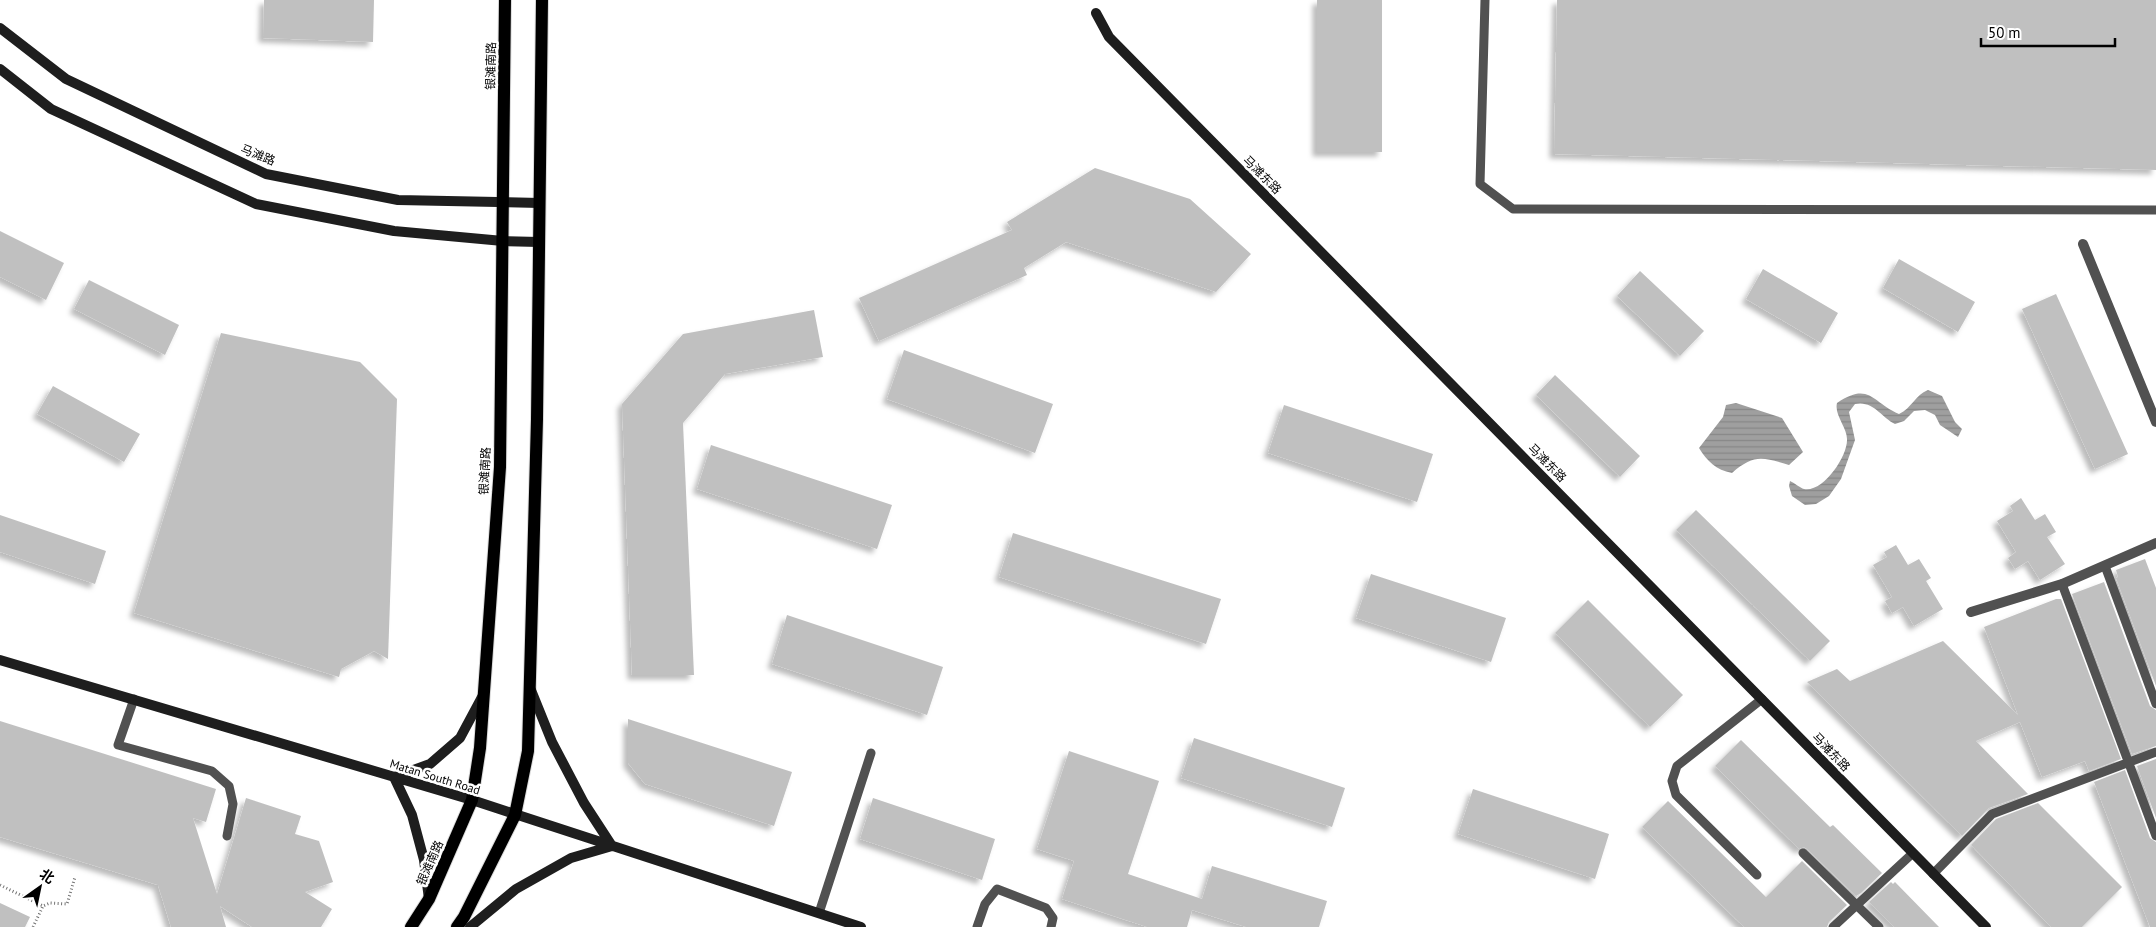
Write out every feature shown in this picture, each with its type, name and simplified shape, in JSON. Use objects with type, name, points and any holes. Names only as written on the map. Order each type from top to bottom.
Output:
[{"type":"main road","name":"银滩南路","points":[[410,927],[429,899],[472,800],[480,748],[500,468],[505,0]]},
{"type":"main road","points":[[457,927],[514,815],[528,752],[540,203],[542,0]]},
{"type":"main road","name":"马滩东路","points":[[1096,13],[1109,37],[1986,927]]},
{"type":"main road","name":"马滩路","points":[[0,28],[66,79],[266,174],[398,200],[540,203]]},
{"type":"main road","points":[[0,69],[50,109],[256,204],[394,231],[503,241],[539,242]]},
{"type":"main road","name":"Matan South Road","points":[[0,660],[472,800],[861,927]]},
{"type":"main road","points":[[470,927],[524,884],[571,858],[612,846],[584,803],[552,742],[530,687]]},
{"type":"main road","points":[[429,899],[424,860],[412,815],[394,777],[430,764],[460,738],[484,694]]},
{"type":"street","points":[[2082,244],[2156,422]]},
{"type":"street","points":[[1971,612],[2062,584],[2156,543]]},
{"type":"lane","points":[[1485,0],[1480,184],[1513,209],[2156,210]]},
{"type":"lane","points":[[2105,566],[2156,704]]},
{"type":"lane","points":[[2062,584],[2156,836]]},
{"type":"lane","points":[[134,699],[118,745],[212,771],[229,786],[233,804],[227,836]]},
{"type":"lane","points":[[1757,875],[1676,795],[1672,780],[1677,766],[1762,699]]},
{"type":"lane","points":[[1933,874],[1992,814],[2156,752]]},
{"type":"lane","points":[[819,914],[870,754]]},
{"type":"lane","points":[[1832,927],[1913,852]]},
{"type":"lane","points":[[1803,853],[1879,927]]},
{"type":"lane","points":[[978,927],[984,904],[997,889],[1046,908],[1053,918],[1051,927]]},
{"type":"path","points":[[34,927],[43,906],[50,903],[67,904],[75,877]]},
{"type":"path","points":[[0,884],[43,906]]},
{"type":"shaded area","points":[[1928,390],[1942,396],[1955,422],[1962,429],[1958,437],[1940,425],[1935,415],[1925,410],[1914,411],[1904,421],[1895,424],[1867,404],[1855,404],[1849,412],[1855,440],[1841,479],[1829,496],[1816,504],[1805,505],[1792,496],[1789,486],[1790,481],[1804,489],[1811,489],[1819,485],[1833,472],[1843,455],[1847,439],[1837,412],[1837,403],[1857,394],[1864,394],[1899,414]]},
{"type":"shaded area","points":[[1736,403],[1782,418],[1803,452],[1789,465],[1772,460],[1759,459],[1746,463],[1732,473],[1721,470],[1712,464],[1699,448],[1723,417],[1726,405]]},
{"type":"building","points":[[264,0],[374,0],[373,42],[263,38]]},
{"type":"building","points":[[1317,0],[1382,0],[1382,152],[1317,152]]},
{"type":"building","points":[[1557,0],[2156,0],[2156,170],[1554,154]]},
{"type":"building","points":[[1095,168],[1190,199],[1251,254],[1216,292],[1066,242],[1024,268],[1027,275],[879,341],[859,298],[1012,230],[1007,222]]},
{"type":"building","points":[[0,231],[64,263],[46,300],[0,277]]},
{"type":"building","points":[[1899,259],[1975,302],[1958,332],[1883,288]]},
{"type":"building","points":[[1763,269],[1838,313],[1821,343],[1746,299]]},
{"type":"building","points":[[1640,271],[1704,331],[1680,356],[1617,296]]},
{"type":"building","points":[[89,280],[179,325],[165,355],[74,309]]},
{"type":"building","points":[[2056,294],[2128,454],[2095,469],[2022,309]]},
{"type":"building","points":[[814,310],[823,357],[725,374],[683,423],[694,675],[632,675],[622,404],[683,334]]},
{"type":"building","points":[[221,333],[360,362],[397,399],[388,659],[374,651],[341,669],[339,677],[134,613]]},
{"type":"building","points":[[904,350],[1053,404],[1035,453],[887,399]]},
{"type":"building","points":[[1555,375],[1640,456],[1620,477],[1536,395]]},
{"type":"building","points":[[53,386],[140,434],[124,462],[37,414]]},
{"type":"building","points":[[1284,405],[1433,454],[1417,502],[1268,453]]},
{"type":"building","points":[[711,445],[892,505],[877,549],[697,489]]},
{"type":"building","points":[[2021,498],[2035,520],[2045,514],[2056,532],[2047,537],[2065,564],[2040,580],[2028,561],[2015,569],[2008,558],[2016,552],[1997,521],[2013,511],[2010,506]]},
{"type":"building","points":[[1696,510],[1830,641],[1810,661],[1676,530]]},
{"type":"building","points":[[0,515],[106,551],[95,584],[0,552]]},
{"type":"building","points":[[1013,533],[1221,599],[1206,644],[999,577]]},
{"type":"building","points":[[1896,545],[1908,565],[1919,559],[1931,578],[1926,581],[1943,609],[1914,626],[1903,607],[1892,613],[1885,601],[1892,597],[1873,565],[1887,557],[1884,552]]},
{"type":"building","points":[[2145,559],[2156,588],[2156,686],[2116,578],[2118,577],[2116,570]]},
{"type":"building","points":[[1371,574],[1506,618],[1491,662],[1356,618]]},
{"type":"building","points":[[2104,582],[2150,706],[2156,710],[2156,746],[2132,754],[2072,594]]},
{"type":"building","points":[[2056,599],[2061,599],[2121,759],[2089,771],[2085,761],[2042,777],[2020,722],[1976,741],[2028,794],[1989,808],[1962,836],[1807,682],[1837,669],[1850,681],[1943,641],[2018,715],[1984,627]]},
{"type":"building","points":[[1588,600],[1683,695],[1650,727],[1555,633]]},
{"type":"building","points":[[787,615],[943,667],[927,715],[772,664]]},
{"type":"building","points":[[628,719],[792,772],[774,826],[645,784],[628,763]]},
{"type":"building","points":[[0,721],[216,789],[206,822],[193,818],[217,894],[246,798],[301,816],[295,834],[319,841],[333,882],[305,892],[332,909],[321,927],[252,927],[220,906],[226,927],[171,927],[158,885],[0,837]]},
{"type":"building","points":[[1194,738],[1345,788],[1332,827],[1181,778]]},
{"type":"building","points":[[1741,740],[1830,827],[1833,825],[1882,873],[1861,893],[1856,896],[1807,849],[1804,847],[1799,849],[1715,766]]},
{"type":"building","points":[[1069,751],[1159,781],[1128,874],[1202,899],[1212,866],[1327,901],[1319,927],[1246,927],[1192,910],[1187,927],[1147,927],[1062,899],[1074,861],[1037,849]]},
{"type":"building","points":[[2156,759],[2156,818],[2137,766]]},
{"type":"building","points":[[2125,770],[2150,838],[2156,842],[2156,927],[2150,927],[2094,782]]},
{"type":"building","points":[[1473,789],[1609,834],[1595,879],[1458,834]]},
{"type":"building","points":[[873,798],[995,839],[982,880],[860,839]]},
{"type":"building","points":[[1668,801],[1766,897],[1802,861],[1847,905],[1829,922],[1827,927],[1744,927],[1642,827]]},
{"type":"building","points":[[2038,803],[2122,887],[2082,927],[2051,927],[1971,845],[1996,819]]},
{"type":"building","points":[[1891,882],[1893,884],[1895,882],[1939,927],[1894,927],[1869,902]]},
{"type":"building","points":[[0,903],[30,917],[25,927],[0,927]]}]
